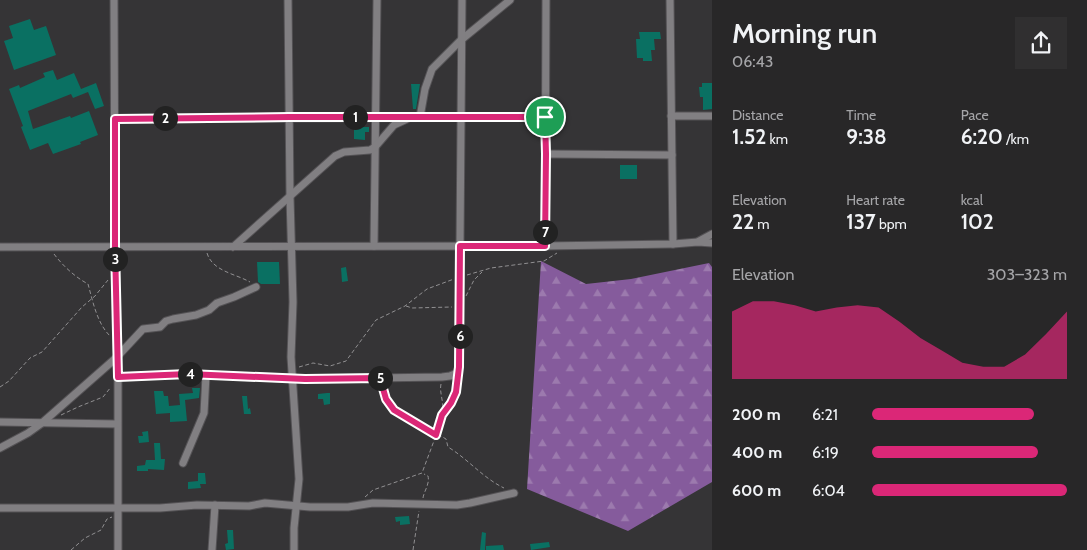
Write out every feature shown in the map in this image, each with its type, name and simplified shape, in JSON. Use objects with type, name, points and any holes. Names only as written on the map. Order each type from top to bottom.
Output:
[{"type":"street","points":[[114,0],[118,550]]},
{"type":"street","points":[[288,0],[293,302],[292,374],[299,480],[295,507],[294,550]]},
{"type":"street","points":[[374,246],[377,0]]},
{"type":"street","points":[[118,377],[292,374],[305,379],[380,378],[444,376],[454,375],[458,372],[462,0]]},
{"type":"street","points":[[417,117],[432,69],[461,40],[510,0]]},
{"type":"street","points":[[545,246],[546,0]]},
{"type":"street","points":[[670,0],[673,244]]},
{"type":"street","points":[[671,116],[712,116]]},
{"type":"street","points":[[233,247],[340,153],[370,150],[375,147],[394,125],[403,120],[417,117]]},
{"type":"street","points":[[115,119],[545,117]]},
{"type":"street","points":[[546,154],[672,155]]},
{"type":"street","points":[[698,242],[712,234]]},
{"type":"street","points":[[0,248],[115,246],[545,246],[712,243]]},
{"type":"street","points":[[0,448],[42,423],[116,358],[143,329],[150,330],[160,327],[166,321],[196,315],[209,310],[217,303],[256,287]]},
{"type":"street","points":[[183,463],[204,413],[206,375]]},
{"type":"street","points":[[0,422],[117,424]]},
{"type":"street","points":[[0,508],[118,510],[215,505],[249,506],[265,503],[295,507],[348,507],[374,503],[457,505],[470,504],[514,493]]},
{"type":"street","points":[[212,550],[215,505]]},
{"type":"path","points":[[48,247],[66,268],[88,284],[105,331],[116,341]]},
{"type":"path","points":[[208,247],[208,256],[220,268],[236,277],[247,280],[256,287]]},
{"type":"path","points":[[466,275],[491,268],[544,261],[554,256],[558,251]]},
{"type":"path","points":[[405,306],[412,308],[446,308],[460,304],[474,280],[483,271]]},
{"type":"path","points":[[292,374],[299,367],[313,363],[330,366],[346,361],[376,320],[405,306],[427,289],[458,277]]},
{"type":"path","points":[[0,388],[30,358],[42,352],[108,280]]},
{"type":"path","points":[[442,415],[456,392],[458,372]]},
{"type":"path","points":[[363,499],[373,490],[422,473],[442,415],[444,406],[440,386],[444,376]]},
{"type":"path","points":[[56,417],[78,406],[103,397],[118,377]]},
{"type":"path","points":[[380,378],[386,399],[394,410],[446,439],[448,447],[459,452],[484,475],[514,493]]},
{"type":"path","points":[[70,550],[85,538],[101,530],[107,519],[118,510]]},
{"type":"green space","points":[[541,261],[586,284],[631,279],[709,263],[712,267],[712,482],[628,531],[527,489]]},
{"type":"building","points":[[30,19],[34,30],[46,26],[56,55],[14,70],[4,41],[13,38],[9,26]]},
{"type":"building","points":[[639,32],[660,32],[661,39],[654,39],[655,50],[651,50],[652,61],[643,61],[643,58],[637,58],[636,39],[640,39]]},
{"type":"building","points":[[53,70],[57,80],[74,73],[81,89],[96,83],[104,106],[95,109],[88,92],[73,98],[71,94],[28,111],[33,129],[89,111],[98,135],[80,142],[81,144],[53,154],[48,143],[30,150],[9,89],[19,85],[20,88],[45,77],[43,73]]},
{"type":"building","points":[[702,83],[712,83],[712,109],[703,110],[703,97],[700,97],[699,87],[702,87]]},
{"type":"building","points":[[411,84],[420,84],[416,109],[413,109]]},
{"type":"building","points":[[354,127],[369,127],[369,132],[365,132],[365,140],[354,139]]},
{"type":"building","points":[[620,165],[637,165],[637,179],[620,179]]},
{"type":"building","points":[[257,262],[279,262],[280,284],[261,284],[258,282]]},
{"type":"building","points":[[346,267],[348,281],[342,282],[341,268]]},
{"type":"building","points":[[192,388],[200,388],[199,398],[185,400],[187,421],[170,422],[170,413],[156,414],[154,391],[163,391],[164,396],[168,396],[169,406],[180,405],[179,394],[193,393]]},
{"type":"building","points":[[330,393],[330,404],[324,405],[323,399],[318,399],[318,394]]},
{"type":"building","points":[[242,396],[247,396],[248,409],[250,408],[251,414],[244,414]]},
{"type":"building","points":[[148,431],[149,442],[139,443],[138,436],[143,436],[142,432]]},
{"type":"building","points":[[154,443],[160,443],[161,459],[165,459],[164,470],[148,469],[148,471],[137,471],[137,466],[145,465],[146,460],[155,460]]},
{"type":"building","points":[[198,473],[205,473],[206,484],[200,484],[201,488],[188,489],[188,482],[198,481]]},
{"type":"building","points":[[409,516],[410,524],[400,525],[400,521],[396,522],[395,517]]},
{"type":"building","points":[[227,530],[233,530],[234,549],[226,550],[225,544],[228,543]]},
{"type":"building","points":[[482,532],[486,533],[485,550],[480,550]]},
{"type":"building","points":[[549,542],[550,547],[531,550],[530,544]]},
{"type":"building","points":[[503,545],[504,550],[486,550],[486,546]]},
{"type":"route","points":[[545,117],[545,246],[460,246],[459,367],[456,392],[442,415],[436,435],[394,410],[386,399],[380,378],[334,377],[305,379],[188,374],[118,377],[116,358],[115,119],[545,117]]}]
